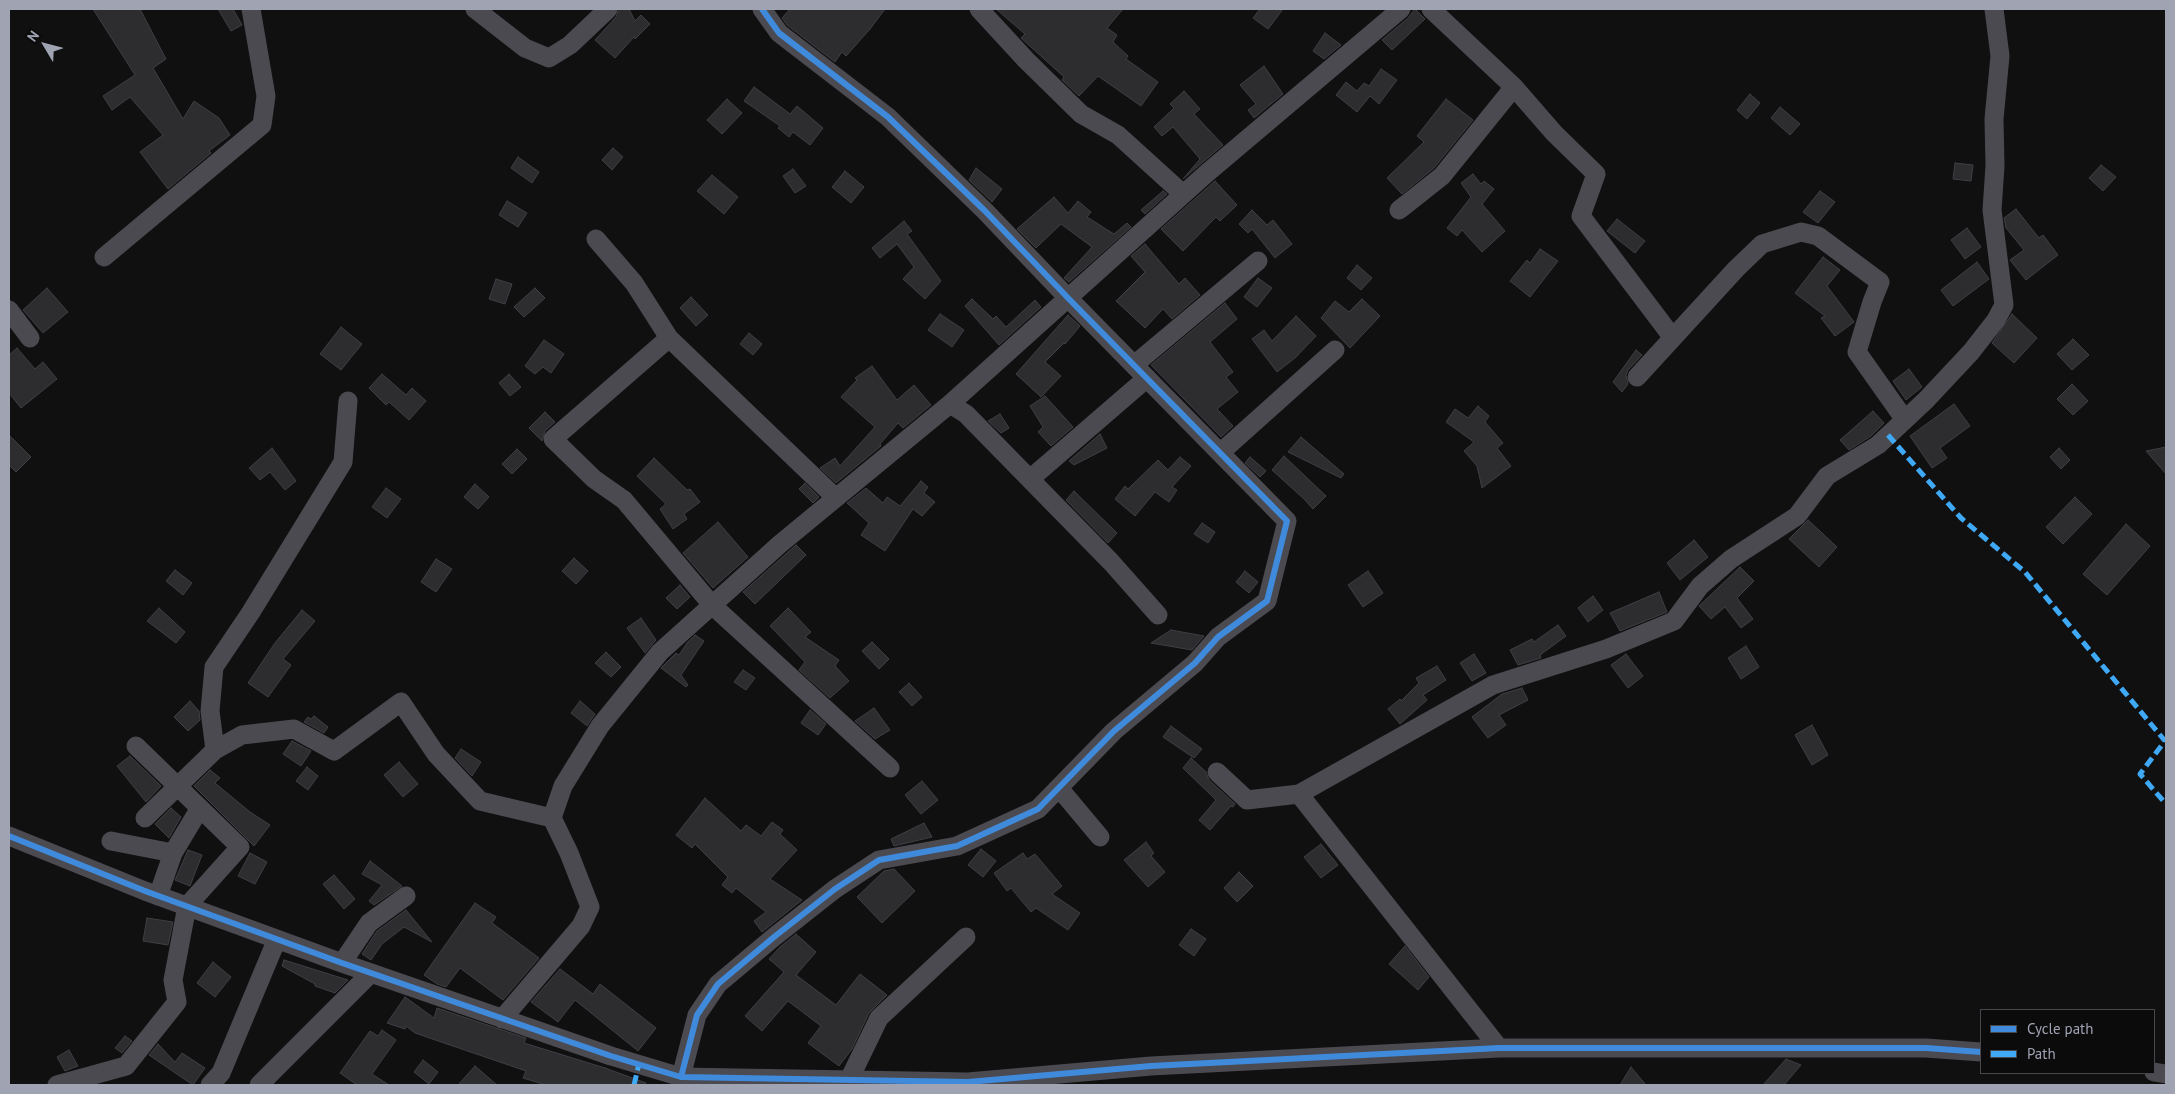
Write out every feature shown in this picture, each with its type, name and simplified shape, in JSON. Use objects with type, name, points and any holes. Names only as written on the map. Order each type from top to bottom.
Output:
[{"type":"street","points":[[104,258],[262,125],[266,96],[252,9]]},
{"type":"street","points":[[475,9],[525,48],[549,58],[570,46],[608,9]]},
{"type":"street","points":[[681,1077],[697,1015],[718,984],[835,889],[879,860],[957,846],[1038,809],[1114,731],[1195,663],[1218,637],[1267,601],[1287,521],[1068,298],[986,211],[888,117],[779,33],[762,9]]},
{"type":"street","points":[[979,9],[1026,60],[1081,114],[1118,136],[1183,194]]},
{"type":"street","points":[[502,1019],[581,926],[590,907],[569,853],[552,818],[562,786],[600,726],[660,652],[780,544],[950,404],[1183,194],[1401,9]]},
{"type":"street","points":[[1431,9],[1514,87],[1554,133],[1596,174],[1581,216],[1673,338]]},
{"type":"street","points":[[1217,772],[1247,800],[1299,794],[1493,685],[1606,649],[1674,621],[1700,586],[1731,559],[1797,516],[1827,476],[1878,445],[1905,420],[1971,352],[1996,320],[2004,305],[1992,210],[1995,166],[1994,119],[2000,56],[1998,27],[1994,9]]},
{"type":"street","points":[[1399,210],[1442,176],[1514,87]]},
{"type":"street","points":[[1637,377],[1736,269],[1762,244],[1801,232],[1818,236],[1880,282],[1857,352],[1905,420]]},
{"type":"street","points":[[596,239],[634,283],[669,338],[836,498]]},
{"type":"street","points":[[1030,479],[1258,261]]},
{"type":"street","points":[[9,310],[30,338]]},
{"type":"street","points":[[669,338],[553,439],[594,479],[624,500],[712,605],[890,768]]},
{"type":"street","points":[[1220,453],[1335,350]]},
{"type":"street","points":[[216,750],[210,711],[214,667],[251,612],[342,462],[348,401]]},
{"type":"street","points":[[950,404],[966,414],[1110,562],[1158,615]]},
{"type":"street","points":[[145,818],[216,750],[242,735],[294,729],[334,751],[401,702],[436,754],[480,801],[552,818]]},
{"type":"street","points":[[57,1085],[126,1066],[176,1002],[173,980],[187,906],[240,847],[136,746]]},
{"type":"street","points":[[1059,788],[1100,837]]},
{"type":"street","points":[[1299,794],[1499,1048]]},
{"type":"street","points":[[151,894],[200,808]]},
{"type":"street","points":[[9,836],[151,894],[342,963],[611,1056],[681,1077],[968,1082],[1151,1066],[1499,1048],[1926,1048],[1980,1052]]},
{"type":"street","points":[[111,841],[173,853]]},
{"type":"street","points":[[342,963],[369,923],[406,896]]},
{"type":"street","points":[[849,1080],[879,1018],[966,936]]},
{"type":"street","points":[[210,1085],[222,1073],[277,939]]},
{"type":"street","points":[[259,1085],[371,973]]},
{"type":"building","points":[[93,9],[140,9],[166,59],[153,68],[183,119],[194,101],[219,118],[230,135],[209,151],[211,153],[168,189],[140,152],[163,135],[130,97],[112,110],[103,96],[135,75]]},
{"type":"building","points":[[218,9],[233,9],[242,25],[231,31]]},
{"type":"building","points":[[619,9],[629,9],[635,21],[641,15],[650,24],[635,39],[634,37],[615,58],[595,40],[616,17]]},
{"type":"building","points":[[790,9],[885,9],[846,56],[842,52],[835,62],[787,25],[782,18]]},
{"type":"building","points":[[996,9],[1123,9],[1107,28],[1117,35],[1113,42],[1128,56],[1126,59],[1158,82],[1141,106],[1098,76],[1079,96],[1062,80],[1064,77],[1021,38],[1025,34]]},
{"type":"building","points":[[1260,9],[1283,9],[1268,29],[1253,18]]},
{"type":"building","points":[[1415,9],[1425,19],[1392,50],[1382,40],[1408,18]]},
{"type":"building","points":[[1325,33],[1341,45],[1324,59],[1313,51]]},
{"type":"building","points":[[1264,66],[1283,94],[1254,118],[1248,110],[1256,104],[1240,85]]},
{"type":"building","points":[[1381,69],[1397,80],[1379,104],[1370,96],[1357,112],[1336,95],[1346,82],[1357,91],[1364,83],[1369,86]]},
{"type":"building","points":[[754,87],[790,114],[797,106],[823,128],[810,145],[793,132],[789,137],[778,128],[780,126],[744,101]]},
{"type":"building","points":[[1184,91],[1200,109],[1194,114],[1223,145],[1183,179],[1200,159],[1173,127],[1162,136],[1154,127],[1174,108],[1170,104]]},
{"type":"building","points":[[1750,94],[1760,103],[1747,119],[1737,110]]},
{"type":"building","points":[[727,99],[742,113],[722,134],[707,120]]},
{"type":"building","points":[[1446,99],[1473,120],[1434,168],[1402,194],[1387,178],[1424,142],[1417,136]]},
{"type":"building","points":[[1780,107],[1800,124],[1790,135],[1771,118]]},
{"type":"building","points":[[613,148],[623,157],[612,170],[602,160]]},
{"type":"building","points":[[518,157],[539,172],[532,183],[511,168]]},
{"type":"building","points":[[1955,163],[1973,165],[1971,181],[1953,179]]},
{"type":"building","points":[[2101,165],[2116,177],[2103,191],[2089,178]]},
{"type":"building","points":[[976,168],[1002,189],[992,202],[969,180]]},
{"type":"building","points":[[793,169],[806,186],[795,193],[783,176]]},
{"type":"building","points":[[845,171],[864,187],[851,203],[832,187]]},
{"type":"building","points":[[1473,174],[1481,184],[1484,181],[1494,189],[1482,204],[1505,231],[1482,252],[1462,230],[1457,236],[1447,228],[1471,197],[1461,183]]},
{"type":"building","points":[[712,175],[738,197],[724,214],[697,191]]},
{"type":"building","points":[[1215,181],[1237,205],[1220,221],[1216,217],[1183,251],[1161,229]]},
{"type":"building","points":[[1163,191],[1167,194],[1145,214],[1141,210]]},
{"type":"building","points":[[1820,191],[1835,202],[1818,223],[1803,212]]},
{"type":"building","points":[[1054,197],[1068,213],[1078,201],[1091,212],[1087,217],[1114,234],[1127,223],[1131,227],[1069,282],[1064,278],[1092,247],[1061,224],[1036,248],[1017,229]]},
{"type":"building","points":[[507,201],[527,213],[518,227],[499,215]]},
{"type":"building","points":[[2016,209],[2039,238],[2043,235],[2058,255],[2026,280],[2010,260],[2024,250],[2006,228],[2004,218]]},
{"type":"building","points":[[1252,210],[1267,225],[1273,220],[1292,244],[1275,258],[1252,229],[1248,233],[1239,224]]},
{"type":"building","points":[[1617,219],[1645,241],[1635,253],[1607,231]]},
{"type":"building","points":[[904,221],[912,231],[907,234],[941,281],[925,299],[903,279],[914,267],[897,244],[880,258],[872,248]]},
{"type":"building","points":[[1967,228],[1981,247],[1965,259],[1951,240]]},
{"type":"building","points":[[1145,244],[1179,284],[1185,278],[1200,295],[1172,319],[1163,309],[1145,328],[1116,301],[1145,272],[1131,256]]},
{"type":"building","points":[[1540,249],[1558,261],[1530,297],[1510,281],[1527,260],[1530,263]]},
{"type":"building","points":[[1823,257],[1840,270],[1827,286],[1854,322],[1835,336],[1821,318],[1825,316],[1795,293]]},
{"type":"building","points":[[1977,262],[1989,279],[1953,306],[1941,290]]},
{"type":"building","points":[[1357,265],[1372,278],[1361,290],[1347,278]]},
{"type":"building","points":[[1258,278],[1272,288],[1257,307],[1244,297]]},
{"type":"building","points":[[496,279],[512,284],[505,304],[489,299]]},
{"type":"building","points":[[47,288],[68,312],[43,333],[23,310]]},
{"type":"building","points":[[535,288],[545,298],[524,317],[514,307]]},
{"type":"building","points":[[691,297],[708,315],[696,326],[680,308]]},
{"type":"building","points":[[972,299],[993,319],[996,316],[1006,327],[1035,300],[1041,307],[999,345],[965,306]]},
{"type":"building","points":[[1362,299],[1380,316],[1350,348],[1321,318],[1335,301],[1349,312]]},
{"type":"building","points":[[1225,303],[1237,319],[1210,342],[1233,372],[1226,377],[1238,392],[1217,409],[1233,426],[1221,437],[1151,365]]},
{"type":"building","points":[[940,314],[964,330],[952,347],[928,330]]},
{"type":"building","points":[[2012,314],[2037,338],[2014,363],[1992,343]]},
{"type":"building","points":[[1068,315],[1080,326],[1065,344],[1045,362],[1061,376],[1041,397],[1016,374]]},
{"type":"building","points":[[1296,316],[1316,336],[1295,358],[1277,372],[1252,339],[1264,330],[1272,341]]},
{"type":"building","points":[[341,327],[362,344],[341,370],[320,354]]},
{"type":"building","points":[[749,333],[762,344],[753,355],[740,344]]},
{"type":"building","points":[[2073,339],[2089,355],[2072,370],[2057,354]]},
{"type":"building","points":[[544,340],[564,354],[551,373],[543,367],[535,374],[525,366]]},
{"type":"building","points":[[17,348],[35,369],[43,362],[57,379],[21,408],[9,393],[9,355]]},
{"type":"building","points":[[1636,350],[1642,355],[1628,370],[1626,375],[1628,384],[1622,392],[1613,382]]},
{"type":"building","points":[[872,366],[897,400],[914,385],[931,405],[903,428],[898,423],[880,444],[881,446],[836,483],[820,468],[835,458],[840,466],[875,427],[841,397],[857,380],[855,378]]},
{"type":"building","points":[[1909,369],[1922,387],[1906,400],[1893,381]]},
{"type":"building","points":[[382,374],[406,395],[412,388],[426,401],[409,420],[389,402],[386,405],[369,388]]},
{"type":"building","points":[[509,374],[521,387],[510,396],[499,383]]},
{"type":"building","points":[[2072,384],[2088,401],[2073,415],[2057,399]]},
{"type":"building","points":[[1045,396],[1073,427],[1051,446],[1038,432],[1043,427],[1030,406]]},
{"type":"building","points":[[1954,404],[1970,426],[1940,448],[1947,458],[1932,468],[1910,436]]},
{"type":"building","points":[[1478,406],[1489,416],[1485,422],[1503,443],[1497,448],[1511,466],[1482,488],[1477,466],[1464,451],[1474,442],[1446,422],[1455,409],[1468,418]]},
{"type":"building","points":[[1873,411],[1884,423],[1871,436],[1849,450],[1840,440]]},
{"type":"building","points":[[545,412],[555,422],[545,431],[542,441],[529,428]]},
{"type":"building","points":[[1000,414],[1009,428],[1001,433],[988,421]]},
{"type":"building","points":[[1100,434],[1107,448],[1074,465],[1069,461]]},
{"type":"building","points":[[9,435],[31,457],[16,472],[9,465]]},
{"type":"building","points":[[1301,437],[1344,474],[1341,478],[1288,452]]},
{"type":"building","points":[[2166,447],[2166,474],[2146,451]]},
{"type":"building","points":[[272,448],[296,481],[285,490],[270,472],[260,480],[249,468]]},
{"type":"building","points":[[2059,448],[2070,460],[2061,469],[2050,457]]},
{"type":"building","points":[[517,449],[527,459],[512,474],[502,464]]},
{"type":"building","points":[[1284,456],[1326,496],[1313,509],[1272,470]]},
{"type":"building","points":[[1180,457],[1191,466],[1172,487],[1177,490],[1169,502],[1155,492],[1135,516],[1115,499],[1125,486],[1128,489],[1158,460],[1168,470]]},
{"type":"building","points":[[1250,457],[1266,471],[1260,477],[1245,463]]},
{"type":"building","points":[[654,458],[687,490],[690,489],[700,502],[684,514],[687,519],[673,529],[660,509],[666,504],[637,476]]},
{"type":"building","points":[[921,481],[928,487],[924,493],[935,502],[922,516],[913,509],[885,551],[861,535],[869,523],[847,503],[866,488],[883,503],[887,497],[900,506]]},
{"type":"building","points":[[805,483],[819,497],[813,503],[799,489]]},
{"type":"building","points":[[475,484],[489,497],[478,509],[464,497]]},
{"type":"building","points":[[386,488],[401,499],[387,518],[372,507]]},
{"type":"building","points":[[1074,491],[1117,533],[1108,543],[1066,500]]},
{"type":"building","points":[[2075,497],[2092,514],[2063,544],[2046,527]]},
{"type":"building","points":[[1808,520],[1837,547],[1819,567],[1789,539]]},
{"type":"building","points":[[718,522],[748,557],[713,588],[683,553]]},
{"type":"building","points":[[1202,523],[1215,532],[1208,543],[1194,534]]},
{"type":"building","points":[[2126,524],[2150,546],[2107,595],[2083,574]]},
{"type":"building","points":[[1694,540],[1708,557],[1680,580],[1667,563]]},
{"type":"building","points":[[796,545],[806,555],[755,604],[743,592]]},
{"type":"building","points":[[574,558],[588,571],[576,584],[562,571]]},
{"type":"building","points":[[436,559],[452,569],[436,592],[421,582]]},
{"type":"building","points":[[1740,567],[1754,581],[1737,598],[1753,619],[1741,628],[1725,607],[1711,619],[1699,606]]},
{"type":"building","points":[[175,570],[192,583],[183,595],[166,581]]},
{"type":"building","points":[[1245,571],[1258,582],[1249,593],[1236,582]]},
{"type":"building","points":[[1368,571],[1383,593],[1363,607],[1348,585]]},
{"type":"building","points":[[680,585],[690,597],[677,609],[666,598]]},
{"type":"building","points":[[1659,592],[1667,612],[1620,631],[1610,613]]},
{"type":"building","points":[[1593,596],[1603,610],[1588,622],[1578,608]]},
{"type":"building","points":[[159,608],[185,632],[176,643],[147,621]]},
{"type":"building","points":[[788,608],[811,632],[805,637],[839,660],[835,666],[849,681],[830,698],[799,670],[805,662],[770,626]]},
{"type":"building","points":[[302,610],[315,621],[283,659],[291,665],[268,697],[248,683],[275,643]]},
{"type":"building","points":[[641,618],[656,640],[645,653],[627,628]]},
{"type":"building","points":[[1558,625],[1566,636],[1540,655],[1541,658],[1518,665],[1510,650],[1532,639],[1534,642]]},
{"type":"building","points":[[1171,630],[1204,636],[1192,650],[1151,643]]},
{"type":"building","points":[[695,635],[704,641],[681,675],[688,685],[686,687],[661,668],[676,653],[679,655]]},
{"type":"building","points":[[872,642],[889,659],[879,669],[862,651]]},
{"type":"building","points":[[1746,646],[1759,667],[1741,679],[1728,658]]},
{"type":"building","points":[[606,652],[621,667],[611,677],[595,663]]},
{"type":"building","points":[[1474,654],[1486,673],[1472,681],[1460,663]]},
{"type":"building","points":[[1626,654],[1643,676],[1628,688],[1611,665]]},
{"type":"building","points":[[1437,666],[1446,680],[1423,695],[1427,700],[1400,724],[1388,709],[1400,699],[1401,701],[1419,683],[1416,678]]},
{"type":"building","points":[[743,670],[755,678],[746,690],[734,682]]},
{"type":"building","points":[[909,683],[922,697],[912,706],[899,692]]},
{"type":"building","points":[[1522,688],[1528,700],[1499,715],[1506,725],[1488,738],[1472,717],[1502,694]]},
{"type":"building","points":[[190,701],[199,711],[200,720],[188,731],[174,717]]},
{"type":"building","points":[[580,701],[595,714],[587,726],[571,713]]},
{"type":"building","points":[[874,708],[890,730],[875,739],[855,721]]},
{"type":"building","points":[[810,710],[826,724],[818,735],[801,723]]},
{"type":"building","points":[[314,716],[328,727],[324,733],[304,722],[308,717],[311,719]]},
{"type":"building","points":[[1812,725],[1828,755],[1812,765],[1795,735]]},
{"type":"building","points":[[1171,726],[1202,749],[1194,758],[1163,737]]},
{"type":"building","points":[[292,741],[311,751],[301,766],[283,754]]},
{"type":"building","points":[[461,749],[481,762],[472,776],[455,758]]},
{"type":"building","points":[[130,756],[161,786],[146,802],[117,766]]},
{"type":"building","points":[[1191,758],[1206,772],[1209,780],[1235,804],[1210,830],[1199,820],[1216,800],[1183,768]]},
{"type":"building","points":[[399,762],[418,784],[403,797],[384,775]]},
{"type":"building","points":[[307,767],[318,776],[308,790],[296,781]]},
{"type":"building","points":[[210,770],[220,778],[215,783],[250,812],[270,825],[254,846],[194,786]]},
{"type":"building","points":[[922,781],[938,800],[921,814],[905,795]]},
{"type":"building","points":[[705,798],[741,831],[746,825],[761,836],[772,822],[783,830],[780,834],[797,850],[770,879],[802,900],[762,932],[754,921],[766,912],[736,888],[732,893],[722,885],[728,877],[695,844],[692,848],[676,835]]},
{"type":"building","points":[[171,808],[181,817],[169,838],[155,824]]},
{"type":"building","points":[[924,823],[932,837],[894,846],[891,839]]},
{"type":"building","points":[[1146,842],[1154,853],[1151,856],[1165,872],[1148,887],[1124,860]]},
{"type":"building","points":[[1321,844],[1338,865],[1321,878],[1304,857]]},
{"type":"building","points":[[981,849],[996,861],[983,877],[968,865]]},
{"type":"building","points":[[188,850],[202,855],[190,886],[175,880]]},
{"type":"building","points":[[250,853],[267,862],[255,884],[238,876]]},
{"type":"building","points":[[1023,853],[1027,859],[1035,854],[1062,886],[1052,894],[1080,913],[1068,930],[1036,908],[1031,912],[1011,888],[1007,891],[994,873]]},
{"type":"building","points":[[370,861],[402,886],[374,905],[369,901],[382,885],[362,874]]},
{"type":"building","points":[[894,869],[915,891],[882,923],[857,897],[884,871]]},
{"type":"building","points":[[1239,872],[1253,886],[1237,902],[1224,888]]},
{"type":"building","points":[[334,875],[355,899],[344,909],[323,884]]},
{"type":"building","points":[[475,903],[496,917],[492,923],[539,958],[503,1000],[460,968],[446,987],[437,984],[424,975]]},
{"type":"building","points":[[406,910],[432,942],[404,927],[382,944],[371,960],[362,954],[377,931]]},
{"type":"building","points":[[147,918],[173,922],[168,945],[143,941]]},
{"type":"building","points":[[1191,929],[1206,939],[1194,956],[1179,945]]},
{"type":"building","points":[[796,934],[816,952],[796,975],[836,1005],[860,974],[887,995],[869,1013],[852,1049],[839,1066],[808,1043],[821,1026],[788,1001],[762,1031],[745,1016],[784,972],[769,959]]},
{"type":"building","points":[[1405,946],[1429,977],[1418,990],[1389,964]]},
{"type":"building","points":[[284,960],[348,980],[335,993],[315,986],[315,984],[282,966]]},
{"type":"building","points":[[213,962],[231,977],[215,997],[197,983]]},
{"type":"building","points":[[560,969],[593,994],[600,984],[656,1028],[638,1051],[575,1000],[558,1022],[531,1002]]},
{"type":"building","points":[[405,997],[434,1018],[437,1008],[526,1038],[524,1043],[646,1083],[645,1085],[546,1085],[523,1078],[526,1071],[415,1033],[406,1026],[405,1029],[387,1023]]},
{"type":"building","points":[[382,1030],[396,1040],[372,1074],[389,1085],[357,1085],[340,1073],[370,1031],[378,1036]]},
{"type":"building","points":[[125,1036],[132,1041],[122,1053],[115,1048]]},
{"type":"building","points":[[158,1044],[175,1062],[182,1053],[205,1068],[193,1085],[149,1055]]},
{"type":"building","points":[[69,1050],[78,1066],[65,1071],[57,1057]]},
{"type":"building","points":[[1786,1059],[1801,1065],[1784,1085],[1763,1085]]},
{"type":"building","points":[[423,1060],[438,1072],[429,1084],[414,1072]]},
{"type":"building","points":[[475,1066],[497,1085],[458,1085]]},
{"type":"building","points":[[1631,1067],[1646,1085],[1620,1085]]},
{"type":"marked path","points":[[1888,435],[1961,518],[2025,572],[2165,741],[2140,774],[2166,804]]},
{"type":"marked path","points":[[634,1085],[639,1064]]},
{"type":"cycle path","points":[[681,1077],[697,1015],[718,984],[774,937],[835,889],[879,860],[957,846],[1038,809],[1114,731],[1195,663],[1218,637],[1267,601],[1287,521],[985,211],[888,117],[779,33],[762,9]]},
{"type":"cycle path","points":[[9,836],[145,891],[342,963],[611,1056],[681,1077],[968,1082],[1151,1066],[1499,1048],[1926,1048],[1980,1052]]}]
